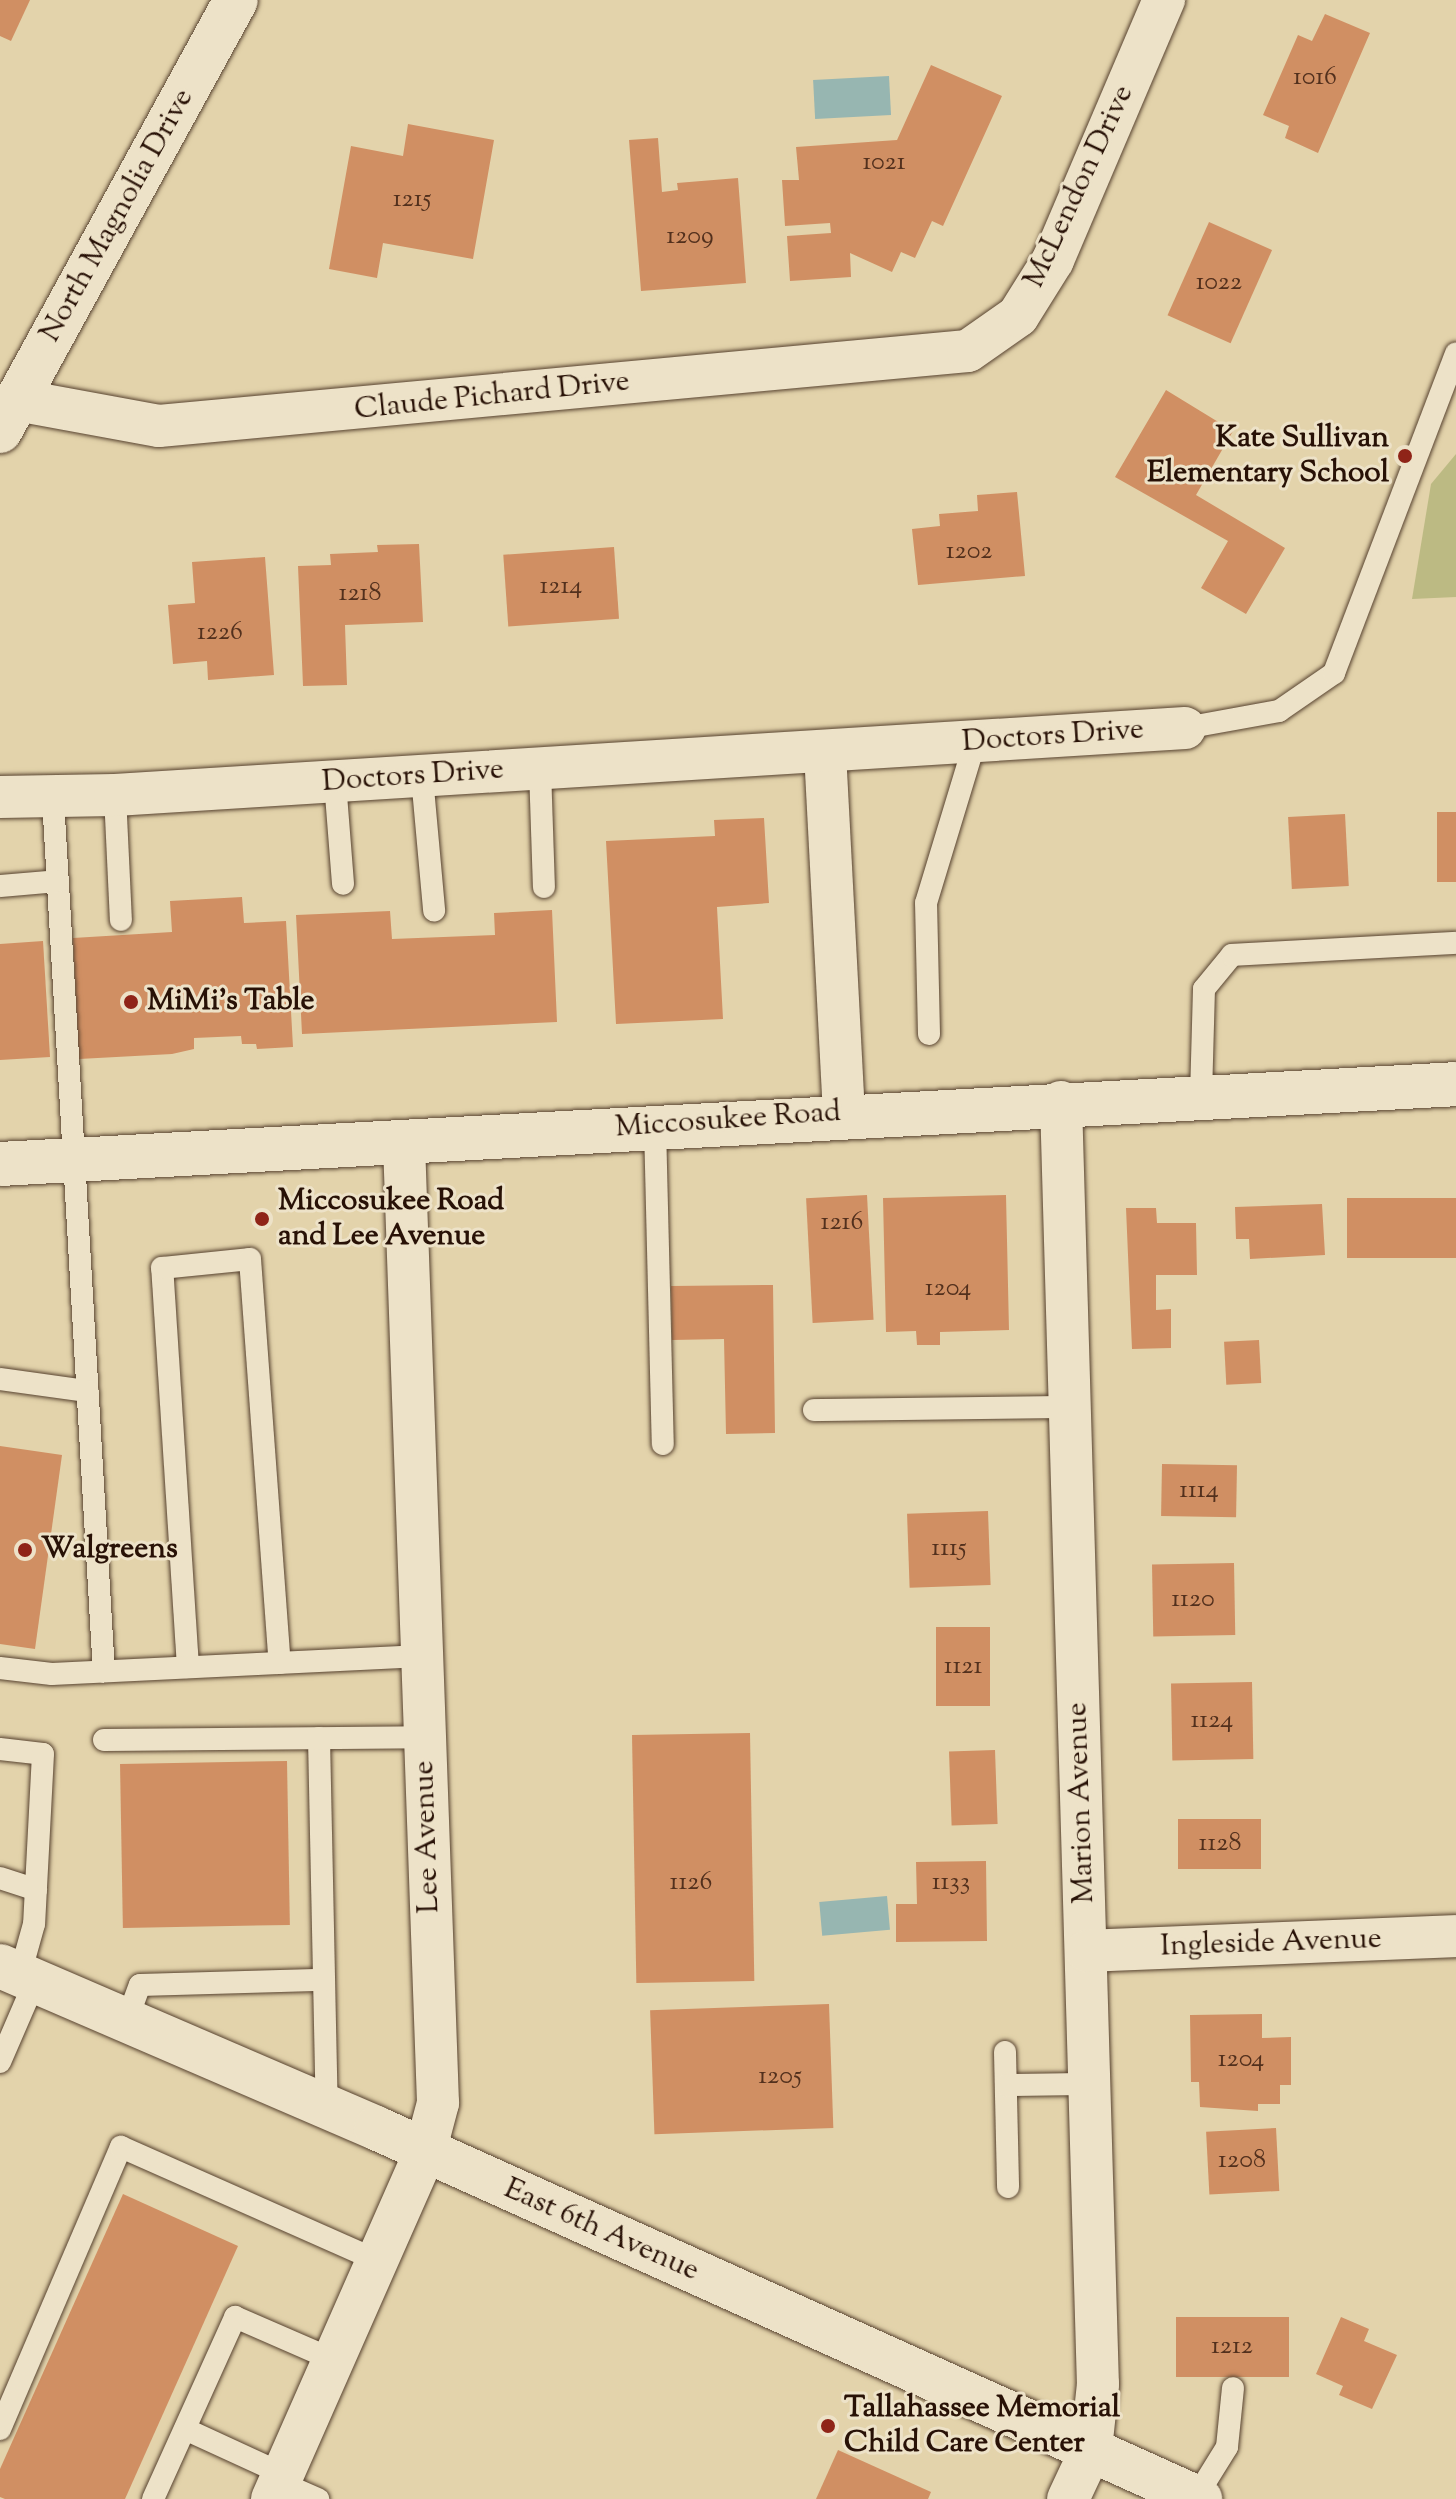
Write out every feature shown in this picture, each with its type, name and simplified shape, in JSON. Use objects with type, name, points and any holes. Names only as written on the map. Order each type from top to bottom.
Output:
[{"type":"street","name":"North Magnolia Drive","points":[[8,416],[236,0]]},
{"type":"street","name":"McLendon Drive","points":[[968,351],[1018,316],[1053,260],[1164,0]]},
{"type":"street","name":"Claude Pichard Drive","points":[[8,416],[159,426],[968,351]]},
{"type":"street","name":"Doctors Drive","points":[[0,797],[53,799],[1185,728]]},
{"type":"street","points":[[825,752],[844,1114]]},
{"type":"street","name":"Miccosukee Road","points":[[0,1164],[1061,1102],[1456,1084]]},
{"type":"street","name":"Marion Avenue","points":[[1061,1102],[1098,2384],[1091,2450],[1068,2499]]},
{"type":"street","name":"Lee Avenue","points":[[278,2485],[425,2152],[438,2103],[404,1142]]},
{"type":"street","name":"Ingleside Avenue","points":[[1087,1951],[1456,1936]]},
{"type":"street","name":"East 6th Avenue","points":[[18,1974],[327,2107],[1198,2498]]},
{"type":"lane","points":[[1185,728],[1279,711],[1334,673],[1456,354]]},
{"type":"lane","points":[[929,1034],[926,903],[975,742]]},
{"type":"lane","points":[[540,769],[544,887]]},
{"type":"lane","points":[[422,777],[434,910]]},
{"type":"lane","points":[[335,782],[343,884]]},
{"type":"lane","points":[[115,795],[121,920]]},
{"type":"lane","points":[[53,799],[104,1672]]},
{"type":"lane","points":[[0,886],[58,881]]},
{"type":"lane","points":[[1201,1096],[1204,989],[1232,955],[1456,943]]},
{"type":"lane","points":[[655,1126],[663,1444]]},
{"type":"lane","points":[[188,1667],[162,1268],[250,1259],[280,1663]]},
{"type":"lane","points":[[0,1379],[87,1391]]},
{"type":"lane","points":[[814,1410],[1070,1407]]},
{"type":"lane","points":[[0,1668],[52,1674],[422,1656]]},
{"type":"lane","points":[[104,1740],[425,1737]]},
{"type":"lane","points":[[319,1738],[327,2107]]},
{"type":"lane","points":[[0,1749],[43,1754],[34,1924],[18,1974],[0,2062]]},
{"type":"lane","points":[[0,1878],[36,1890]]},
{"type":"lane","points":[[127,2020],[140,1985],[324,1980]]},
{"type":"lane","points":[[1005,2052],[1008,2187]]},
{"type":"lane","points":[[1006,2085],[1090,2084]]},
{"type":"lane","points":[[0,2429],[121,2147],[378,2261]]},
{"type":"lane","points":[[153,2499],[235,2317],[334,2360]]},
{"type":"lane","points":[[1198,2498],[1227,2447],[1233,2388]]},
{"type":"lane","points":[[185,2429],[278,2485],[318,2499]]},
{"type":"shaded area","points":[[1456,454],[1456,597],[1412,599],[1431,484]]},
{"type":"water","points":[[889,76],[891,115],[815,119],[813,80]]},
{"type":"water","points":[[887,1896],[890,1930],[822,1936],[819,1902]]},
{"type":"building","points":[[0,0],[30,0],[11,41],[0,36]]},
{"type":"building","points":[[1325,14],[1370,33],[1318,153],[1285,138],[1289,126],[1263,115],[1298,35],[1312,41]]},
{"type":"building","points":[[931,65],[1002,96],[943,226],[932,221],[915,258],[901,252],[892,272],[850,253],[851,277],[790,281],[787,236],[831,233],[830,223],[785,226],[782,180],[799,180],[796,147],[897,140]]},
{"type":"building","points":[[408,124],[494,140],[473,259],[383,243],[377,278],[329,269],[351,146],[403,156]]},
{"type":"building","points":[[658,138],[662,192],[678,190],[677,183],[738,178],[746,283],[641,291],[629,140]]},
{"type":"building","points":[[1209,222],[1272,250],[1231,343],[1168,315]]},
{"type":"building","points":[[1166,390],[1233,431],[1196,495],[1285,548],[1246,614],[1201,588],[1228,541],[1115,477]]},
{"type":"building","points":[[1017,492],[1025,576],[918,585],[912,529],[940,526],[939,514],[978,511],[977,495]]},
{"type":"building","points":[[419,544],[423,622],[345,625],[347,685],[303,686],[298,566],[331,565],[330,554],[378,552],[377,545]]},
{"type":"building","points":[[614,547],[619,619],[508,627],[503,555]]},
{"type":"building","points":[[265,557],[274,675],[208,680],[207,661],[173,664],[168,605],[195,603],[192,562]]},
{"type":"building","points":[[1437,812],[1456,812],[1456,882],[1437,882]]},
{"type":"building","points":[[1345,814],[1349,886],[1292,889],[1288,817]]},
{"type":"building","points":[[764,818],[769,903],[717,907],[723,1019],[616,1024],[606,841],[715,836],[714,820]]},
{"type":"building","points":[[242,897],[244,923],[286,921],[293,1047],[257,1049],[256,1044],[242,1044],[241,1036],[194,1038],[194,1049],[172,1054],[79,1059],[73,938],[172,932],[170,901]]},
{"type":"building","points":[[552,910],[557,1022],[302,1034],[296,915],[390,911],[392,939],[495,935],[494,913]]},
{"type":"building","points":[[43,941],[50,1057],[0,1060],[0,944]]},
{"type":"building","points":[[867,1195],[874,1320],[813,1323],[806,1198]]},
{"type":"building","points":[[1006,1195],[1009,1330],[940,1332],[940,1345],[917,1345],[916,1331],[886,1332],[883,1198]]},
{"type":"building","points":[[1347,1198],[1456,1198],[1456,1258],[1347,1258]]},
{"type":"building","points":[[1322,1204],[1325,1255],[1250,1259],[1249,1239],[1236,1239],[1235,1207]]},
{"type":"building","points":[[1126,1208],[1156,1208],[1157,1223],[1196,1223],[1197,1275],[1156,1275],[1156,1310],[1171,1309],[1171,1348],[1132,1349]]},
{"type":"building","points":[[773,1285],[775,1433],[726,1434],[724,1339],[672,1340],[671,1286]]},
{"type":"building","points":[[1259,1340],[1261,1383],[1226,1385],[1224,1342]]},
{"type":"building","name":"Walgreens","points":[[0,1446],[62,1455],[35,1649],[0,1644]]},
{"type":"building","points":[[1162,1464],[1237,1465],[1236,1517],[1161,1516]]},
{"type":"building","points":[[988,1511],[991,1585],[910,1588],[907,1514]]},
{"type":"building","points":[[1234,1563],[1235,1635],[1153,1636],[1152,1564]]},
{"type":"building","points":[[936,1627],[990,1627],[990,1706],[936,1706]]},
{"type":"building","points":[[1252,1682],[1253,1759],[1172,1760],[1171,1683]]},
{"type":"building","points":[[750,1733],[754,1981],[636,1983],[632,1735]]},
{"type":"building","points":[[995,1750],[998,1824],[952,1826],[949,1752]]},
{"type":"building","points":[[287,1761],[290,1925],[123,1928],[120,1764]]},
{"type":"building","points":[[1178,1819],[1261,1819],[1261,1869],[1178,1869]]},
{"type":"building","points":[[986,1861],[987,1941],[896,1942],[896,1904],[917,1904],[916,1862]]},
{"type":"building","points":[[829,2004],[833,2128],[654,2134],[650,2010]]},
{"type":"building","points":[[1262,2014],[1262,2038],[1291,2037],[1291,2085],[1280,2085],[1280,2104],[1258,2104],[1258,2111],[1200,2107],[1199,2082],[1191,2082],[1190,2015]]},
{"type":"building","points":[[1276,2128],[1279,2191],[1209,2195],[1206,2132]]},
{"type":"building","points":[[123,2194],[238,2246],[125,2499],[5,2499],[0,2497],[0,2469]]},
{"type":"building","points":[[1176,2317],[1289,2317],[1289,2377],[1176,2377]]},
{"type":"building","points":[[1341,2317],[1369,2329],[1364,2341],[1397,2355],[1372,2409],[1339,2395],[1343,2386],[1316,2374]]},
{"type":"building","points":[[838,2450],[931,2492],[928,2499],[816,2499]]},
{"type":"place","name":"Kate Sullivan Elementary School","points":[[1405,456]]},
{"type":"place","name":"MiMi's Table","points":[[131,1002]]},
{"type":"place","name":"Miccosukee Road and Lee Avenue","points":[[262,1219]]},
{"type":"place","name":"Walgreens","points":[[25,1550]]},
{"type":"place","name":"Tallahassee Memorial Child Care Center","points":[[828,2426]]}]
